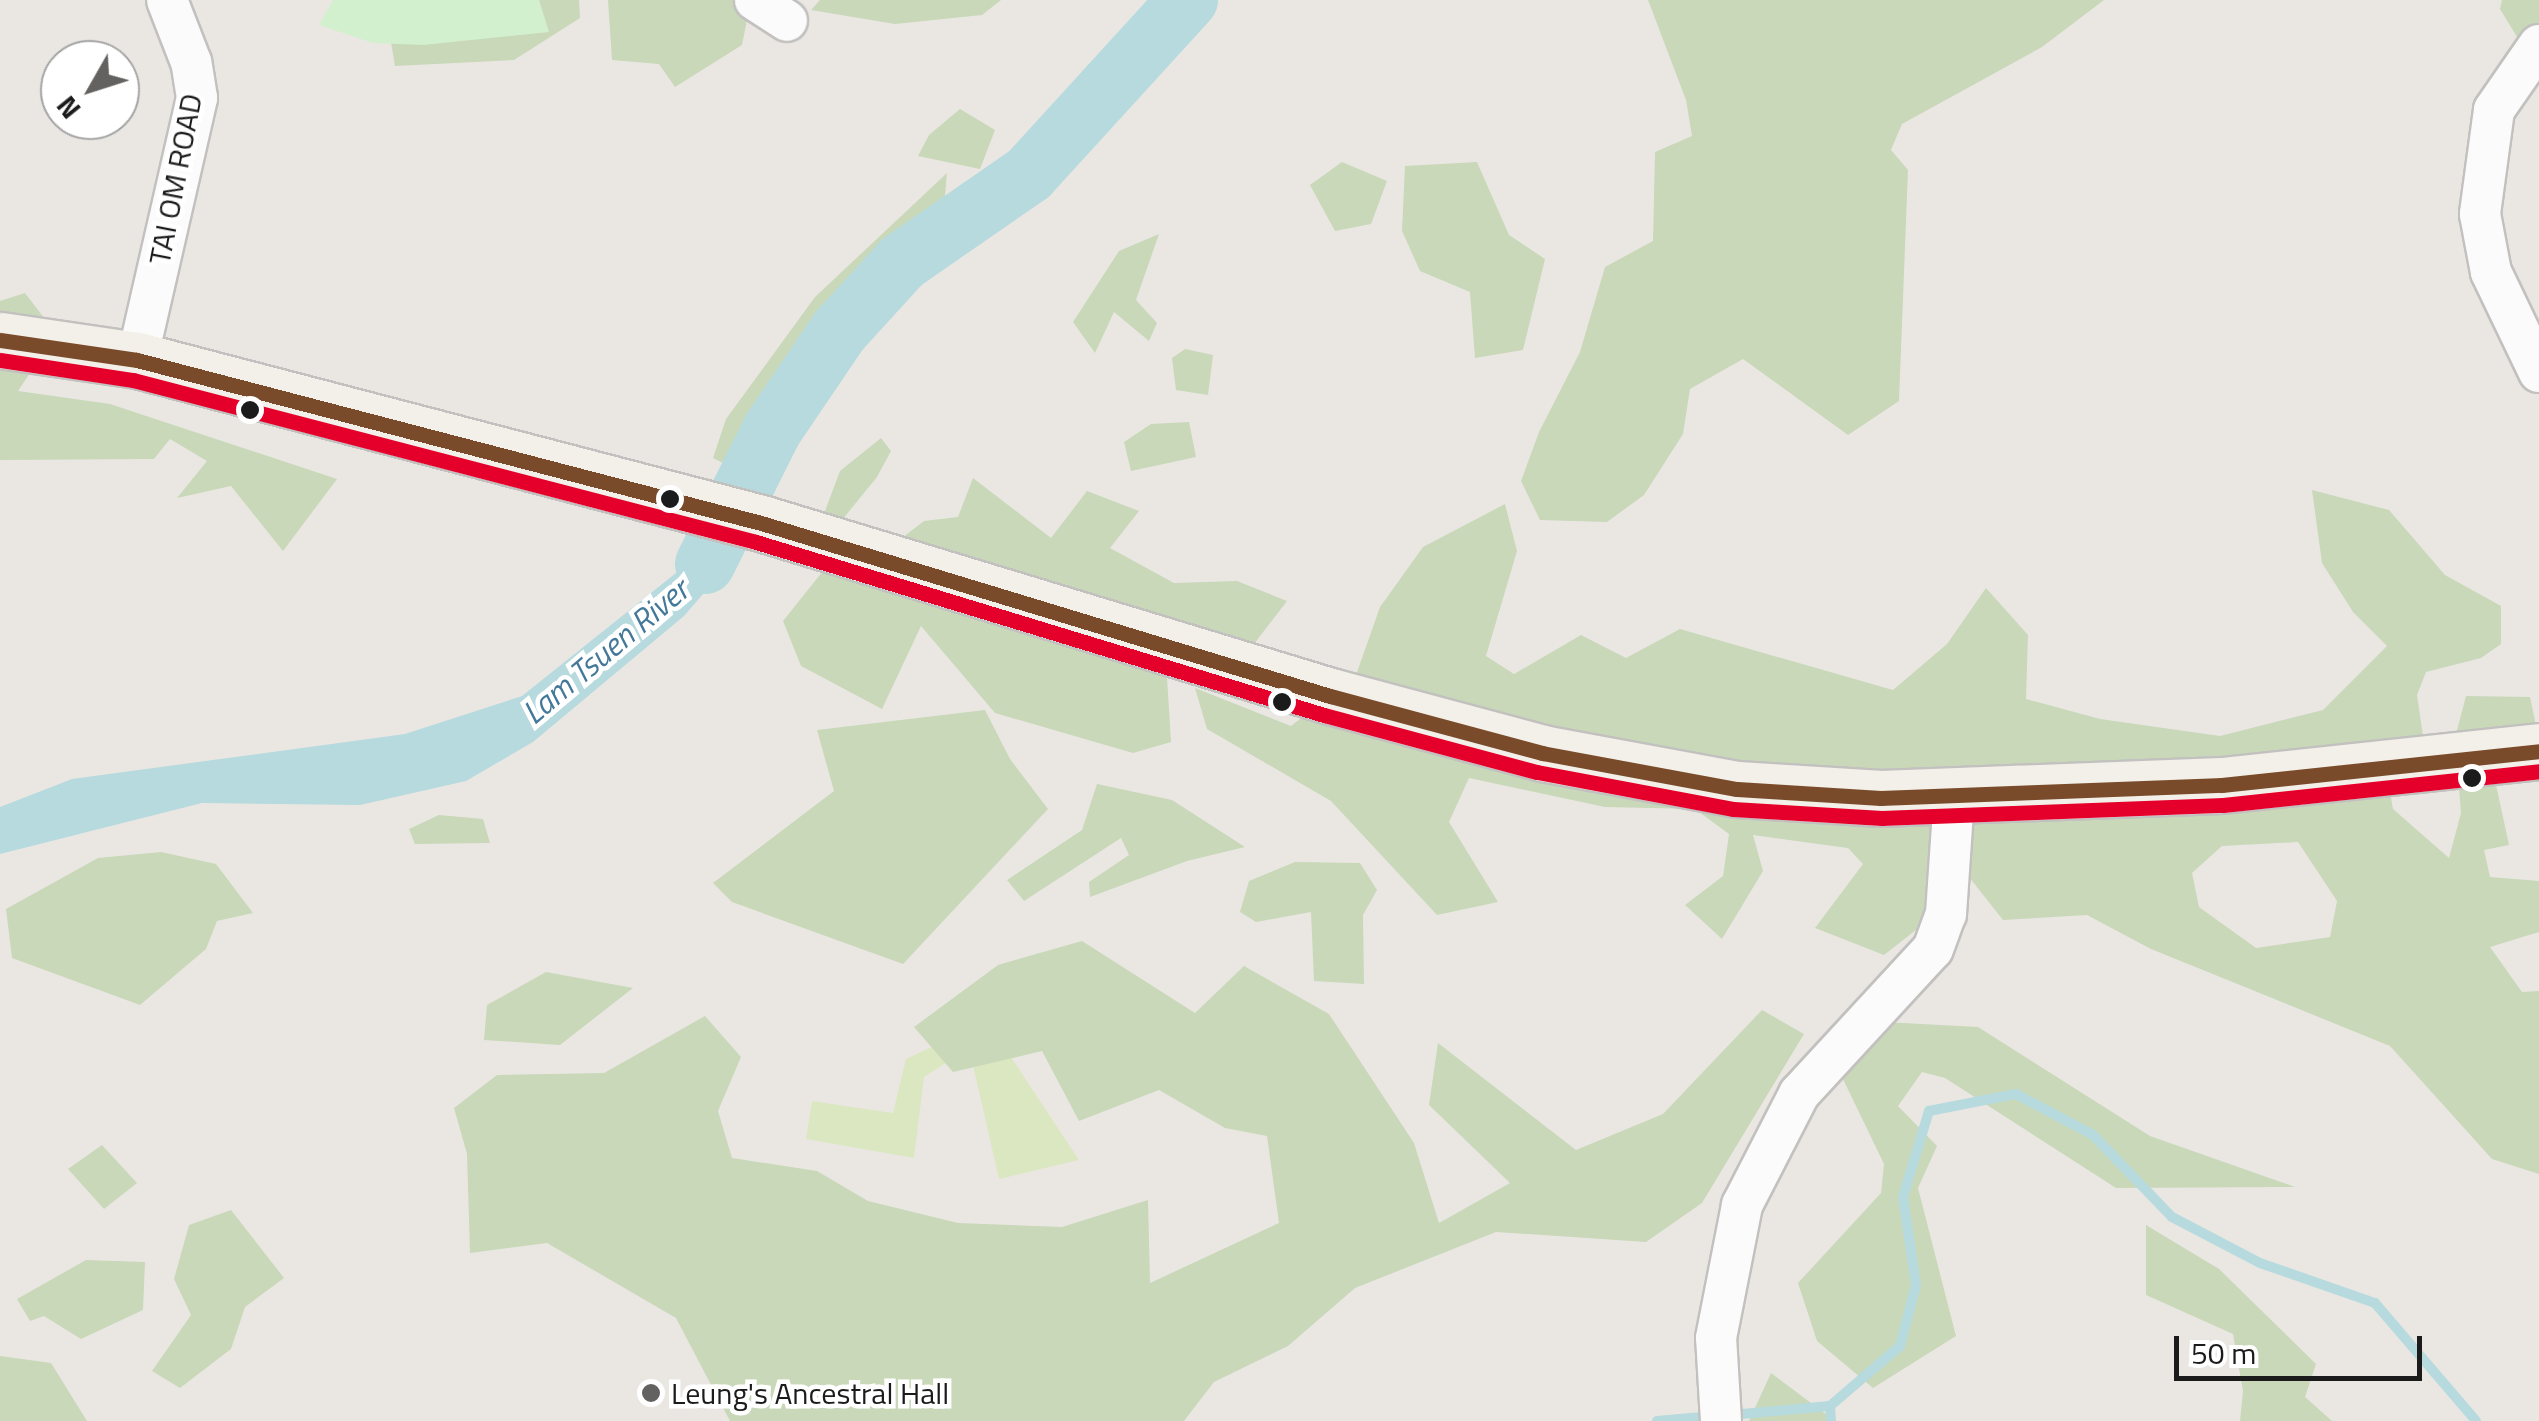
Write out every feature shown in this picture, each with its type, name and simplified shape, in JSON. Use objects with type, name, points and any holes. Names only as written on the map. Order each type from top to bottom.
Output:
[{"type":"main road","points":[[0,340],[137,360],[694,509],[760,523],[1542,753],[1737,789],[1954,796],[2222,784],[2539,752]]},
{"type":"street","name":"TAI OM ROAD","points":[[137,360],[196,98],[192,62],[167,0]]},
{"type":"street","points":[[2539,45],[2494,110],[2480,214],[2491,272],[2539,372]]},
{"type":"street","points":[[1721,1421],[1716,1338],[1729,1250],[1777,1127],[1799,1094],[1911,979],[1940,936],[1954,796]]},
{"type":"green space","points":[[333,0],[539,0],[549,32],[423,45],[373,43],[319,25]]},
{"type":"green space","points":[[384,0],[579,0],[580,18],[514,60],[395,66]]},
{"type":"green space","points":[[608,0],[751,0],[742,45],[675,87],[659,64],[612,60]]},
{"type":"green space","points":[[820,0],[1001,0],[982,15],[895,24],[811,10]]},
{"type":"green space","points":[[1648,0],[2104,0],[2042,47],[1902,124],[1891,150],[1908,170],[1899,401],[1848,435],[1743,359],[1690,389],[1683,434],[1644,495],[1607,522],[1540,520],[1521,481],[1539,432],[1580,352],[1605,267],[1653,241],[1655,152],[1692,136],[1686,100]]},
{"type":"green space","points":[[2502,0],[2539,0],[2539,73],[2500,9]]},
{"type":"green space","points":[[960,109],[995,130],[980,169],[918,156],[929,135]]},
{"type":"green space","points":[[1342,162],[1387,181],[1371,224],[1335,231],[1310,185]]},
{"type":"green space","points":[[1477,162],[1509,235],[1545,259],[1523,350],[1475,358],[1470,292],[1420,271],[1402,231],[1405,166]]},
{"type":"green space","points":[[947,173],[944,207],[886,246],[731,467],[713,458],[726,419],[815,297]]},
{"type":"green space","points":[[1159,234],[1136,300],[1157,323],[1149,341],[1114,312],[1095,353],[1073,322],[1119,251]]},
{"type":"green space","points":[[25,293],[51,327],[40,358],[18,391],[110,404],[337,479],[283,551],[231,486],[177,498],[207,461],[170,439],[154,459],[0,460],[0,301]]},
{"type":"green space","points":[[1185,349],[1213,355],[1208,395],[1176,390],[1172,358]]},
{"type":"green space","points":[[1189,422],[1196,457],[1131,471],[1124,442],[1151,424]]},
{"type":"green space","points":[[881,438],[891,451],[877,477],[833,531],[819,527],[840,471]]},
{"type":"green space","points":[[973,478],[1051,538],[1087,491],[1139,511],[1110,548],[1174,583],[1237,581],[1287,601],[1254,644],[1188,635],[1167,677],[1171,742],[1133,753],[995,713],[921,626],[882,709],[801,666],[783,621],[835,556],[894,544],[924,521],[958,517]]},
{"type":"green space","points":[[2312,490],[2389,510],[2445,575],[2501,606],[2501,644],[2481,658],[2426,672],[2417,695],[2423,736],[2387,775],[2393,809],[2449,858],[2461,813],[2455,738],[2466,696],[2530,697],[2539,740],[2492,766],[2509,845],[2484,850],[2490,877],[2539,881],[2539,932],[2490,947],[2522,992],[2539,991],[2539,1174],[2492,1159],[2390,1046],[2151,949],[2087,915],[2003,920],[1958,863],[1930,919],[1884,955],[1815,928],[1863,864],[1848,848],[1753,835],[1763,871],[1722,939],[1685,905],[1723,876],[1729,834],[1695,809],[1605,807],[1469,778],[1449,822],[1498,902],[1437,915],[1331,801],[1207,729],[1195,688],[1291,726],[1356,675],[1380,607],[1423,547],[1505,504],[1517,551],[1486,656],[1514,674],[1581,635],[1626,658],[1680,629],[1893,690],[1947,644],[1986,588],[2028,635],[2026,699],[2100,719],[2220,736],[2323,710],[2387,646],[2353,612],[2322,563]],"holes":[[[2298,842],[2337,901],[2330,937],[2256,948],[2199,907],[2192,873],[2222,846]]]},
{"type":"green space","points":[[985,710],[1010,759],[1048,809],[903,964],[732,902],[713,883],[834,791],[817,730]]},
{"type":"green space","points":[[1097,784],[1172,800],[1245,847],[1187,861],[1090,897],[1089,882],[1129,855],[1121,838],[1024,901],[1007,880],[1082,830]]},
{"type":"green space","points":[[439,815],[483,819],[490,843],[415,844],[409,829]]},
{"type":"green space","points":[[161,852],[216,864],[253,913],[217,921],[206,949],[140,1005],[12,958],[6,909],[98,858]]},
{"type":"green space","points":[[1295,862],[1360,863],[1377,890],[1363,915],[1364,984],[1314,981],[1311,912],[1256,922],[1240,912],[1249,881]]},
{"type":"green space","points":[[1082,941],[1195,1013],[1244,966],[1329,1014],[1414,1143],[1439,1223],[1510,1183],[1429,1105],[1438,1043],[1576,1150],[1663,1114],[1762,1010],[1804,1034],[1702,1203],[1646,1242],[1496,1232],[1355,1288],[1288,1346],[1214,1382],[1184,1421],[730,1421],[676,1318],[547,1243],[470,1253],[467,1154],[454,1108],[497,1075],[604,1073],[705,1016],[741,1057],[718,1111],[732,1158],[817,1171],[868,1201],[958,1223],[1062,1227],[1148,1200],[1150,1283],[1279,1223],[1267,1136],[1225,1128],[1159,1090],[1079,1121],[1042,1051],[953,1072],[914,1027],[998,965]]},
{"type":"green space","points":[[546,972],[633,988],[560,1045],[484,1040],[487,1005]]},
{"type":"green space","points":[[987,1021],[1079,1160],[999,1179],[969,1048],[924,1077],[914,1158],[806,1139],[812,1101],[893,1113],[906,1059]]},
{"type":"green space","points":[[1884,1022],[1978,1027],[2150,1136],[2295,1187],[2116,1188],[1945,1078],[1922,1072],[1898,1106],[1937,1146],[1918,1188],[1956,1336],[1873,1388],[1817,1341],[1798,1283],[1881,1193],[1884,1164],[1841,1075]]},
{"type":"green space","points":[[102,1145],[137,1183],[104,1209],[68,1169]]},
{"type":"green space","points":[[231,1210],[284,1278],[245,1307],[231,1349],[180,1388],[152,1371],[191,1315],[174,1279],[189,1225]]},
{"type":"green space","points":[[2146,1225],[2219,1269],[2316,1364],[2305,1397],[2332,1421],[2240,1421],[2243,1391],[2233,1334],[2146,1295]]},
{"type":"green space","points":[[86,1260],[145,1262],[143,1310],[81,1339],[44,1316],[30,1321],[17,1299]]},
{"type":"green space","points":[[0,1356],[51,1363],[87,1421],[0,1421]]},
{"type":"green space","points":[[1771,1373],[1835,1421],[1749,1421]]},
{"type":"water","points":[[716,541],[731,553],[729,564],[684,616],[533,742],[466,781],[360,805],[202,803],[0,854],[0,807],[72,779],[405,734],[522,696]]},
{"type":"waterway","name":"Lam Tsuen River","points":[[705,564],[772,430],[839,331],[902,262],[1029,174],[1188,0]]},
{"type":"waterway","points":[[1731,1415],[1830,1406],[1900,1346],[1916,1285],[1903,1197],[1929,1111],[2016,1094],[2093,1135],[2172,1217],[2260,1263],[2375,1303],[2476,1421]]},
{"type":"waterway","points":[[1830,1406],[1831,1421]]},
{"type":"waterway","points":[[1657,1421],[1714,1416]]},
{"type":"transit line","points":[[0,340],[137,360],[761,523],[1330,696],[1542,753],[1737,789],[1881,798],[2222,785],[2539,751]]},
{"type":"transit line","points":[[0,360],[133,380],[756,542],[1324,715],[1537,772],[1733,809],[1882,818],[2223,805],[2539,771]]},
{"type":"place","name":"Leung's Ancestral Hall","points":[[651,1393]]}]
